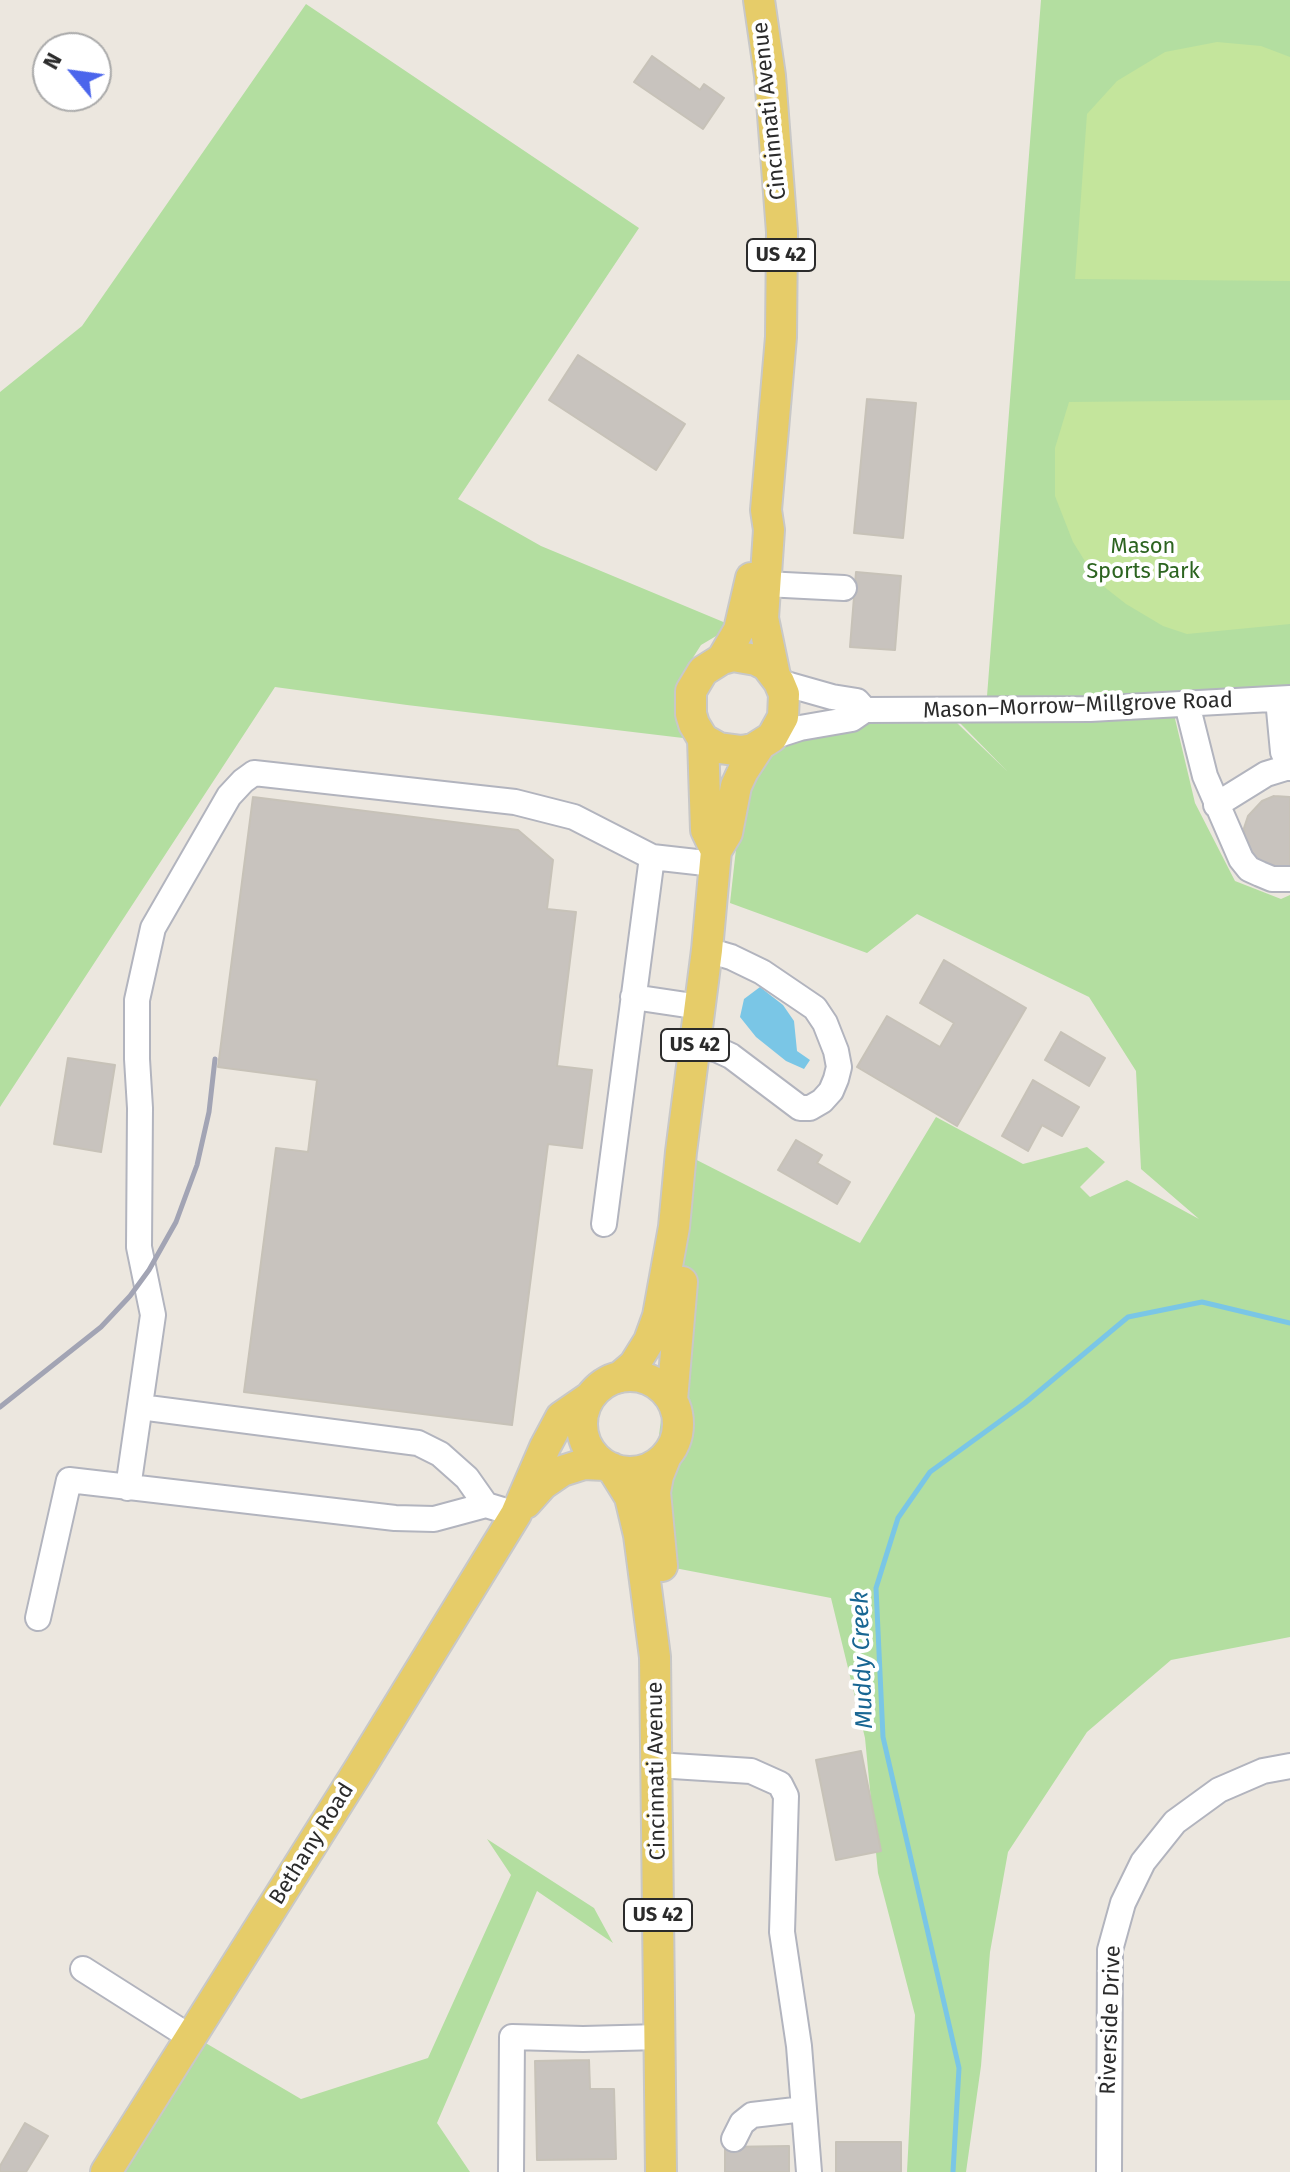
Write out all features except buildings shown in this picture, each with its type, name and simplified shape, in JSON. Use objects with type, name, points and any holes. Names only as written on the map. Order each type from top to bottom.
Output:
[{"type":"main road","name":"Cincinnati Avenue","points":[[759,0],[770,76],[782,232],[781,337],[766,510],[769,530],[763,618],[777,679]]},
{"type":"main road","name":"Cincinnati Avenue","points":[[722,659],[739,630],[749,592],[758,529],[766,510]]},
{"type":"main road","points":[[722,659],[733,656],[756,660],[766,665],[777,679]]},
{"type":"main road","name":"US 42","points":[[715,857],[706,830],[703,739],[691,714],[691,691],[703,671],[722,659]]},
{"type":"main road","name":"US 42","points":[[620,1377],[634,1365],[649,1341],[658,1316],[674,1227],[715,857],[727,833],[736,786],[743,771],[783,717],[784,694],[777,679]]},
{"type":"main road","points":[[703,739],[730,751],[742,751],[766,741]]},
{"type":"main road","name":"US 42","points":[[672,1400],[683,1265],[674,1227]]},
{"type":"main road","points":[[620,1377],[649,1379],[672,1400],[678,1418],[672,1449],[649,1469],[634,1472],[608,1467],[593,1455],[585,1442],[583,1412],[590,1397],[602,1385],[620,1377]]},
{"type":"main road","name":"Bethany Road","points":[[106,2172],[516,1514],[561,1417],[590,1397]]},
{"type":"main road","name":"Cincinnati Avenue","points":[[655,1657],[664,1644],[665,1587],[655,1492],[666,1456]]},
{"type":"main road","name":"Bethany Road","points":[[516,1514],[543,1484],[562,1471],[584,1464],[608,1467]]},
{"type":"main road","name":"Cincinnati Avenue","points":[[608,1467],[630,1497],[639,1535],[655,1657],[661,2172]]},
{"type":"street","points":[[765,584],[844,588]]},
{"type":"street","name":"Mason–Morrow–Millgrove Road","points":[[777,679],[832,697],[857,701],[865,710]]},
{"type":"street","points":[[1216,805],[1266,774],[1289,768],[1283,752],[1284,699]]},
{"type":"street","name":"Mason–Morrow–Millgrove Road","points":[[766,741],[800,728],[852,719],[865,710],[1090,709],[1284,699]]},
{"type":"street","points":[[1187,704],[1205,776],[1241,859],[1249,869],[1272,879],[1290,879]]},
{"type":"street","points":[[128,1488],[153,1315],[139,1247],[137,1000],[153,928],[229,796],[254,773],[515,802],[574,817],[652,857],[715,857]]},
{"type":"street","points":[[604,1224],[652,857]]},
{"type":"street","points":[[695,1044],[731,1056],[800,1108],[810,1108],[822,1101],[831,1091],[839,1067],[825,1023],[815,1008],[762,972],[731,957],[707,950]]},
{"type":"street","points":[[633,997],[700,1007]]},
{"type":"street","points":[[140,1407],[418,1443],[440,1454],[467,1478],[486,1505]]},
{"type":"street","points":[[38,1618],[69,1480],[395,1518],[434,1519],[486,1505],[516,1514]]},
{"type":"street","points":[[657,1765],[751,1771],[780,1784],[786,1796],[782,1932],[799,2046],[809,2172]]},
{"type":"street","name":"Riverside Drive","points":[[1109,2172],[1110,1950],[1123,1903],[1143,1862],[1175,1822],[1219,1790],[1263,1771],[1290,1766]]},
{"type":"street","points":[[83,1969],[190,2037]]},
{"type":"street","points":[[511,2172],[512,2037],[660,2037]]},
{"type":"street","points":[[734,2139],[742,2123],[752,2115],[804,2109]]},
{"type":"green space","name":"Mason Sports Park","points":[[1041,0],[1290,0],[1290,698],[1172,706],[1195,803],[1235,881],[1281,899],[1290,895],[1290,1637],[1171,1660],[1087,1732],[1008,1852],[990,1952],[981,2066],[966,2172],[907,2172],[915,2015],[878,1873],[865,1738],[831,1598],[659,1565],[653,1455],[658,1443],[668,1365],[681,1152],[860,1243],[936,1117],[1023,1164],[1087,1147],[1105,1162],[1080,1187],[1090,1197],[1127,1180],[1199,1219],[1141,1169],[1136,1071],[1089,997],[917,914],[867,953],[730,903],[741,804],[752,773],[772,752],[791,739],[869,718],[957,723],[1007,771],[959,722],[986,709]]},
{"type":"green space","points":[[306,4],[639,228],[458,499],[541,546],[733,626],[701,645],[687,667],[680,693],[683,738],[275,687],[0,1107],[0,392],[82,326]]},
{"type":"green space","points":[[1217,42],[1261,46],[1290,57],[1290,281],[1075,279],[1087,114],[1117,81],[1165,52]]},
{"type":"green space","name":"Mason Sports Park","points":[[1290,400],[1290,624],[1187,634],[1163,626],[1126,604],[1098,582],[1073,542],[1055,496],[1055,448],[1069,402]]},
{"type":"green space","points":[[487,1839],[594,1908],[613,1943],[537,1891],[437,2123],[470,2172],[106,2172],[192,2035],[301,2099],[428,2058],[511,1875]]},
{"type":"water","points":[[760,987],[783,1005],[794,1021],[797,1051],[810,1060],[804,1069],[786,1061],[756,1037],[740,1017],[744,999]]},
{"type":"waterway","name":"Muddy Creek","points":[[953,2172],[959,2068],[883,1737],[876,1588],[898,1518],[930,1472],[1025,1403],[1128,1317],[1202,1302],[1290,1323]]},
{"type":"railway","points":[[0,1407],[101,1327],[149,1270],[176,1222],[197,1165],[209,1112],[215,1059]]}]
